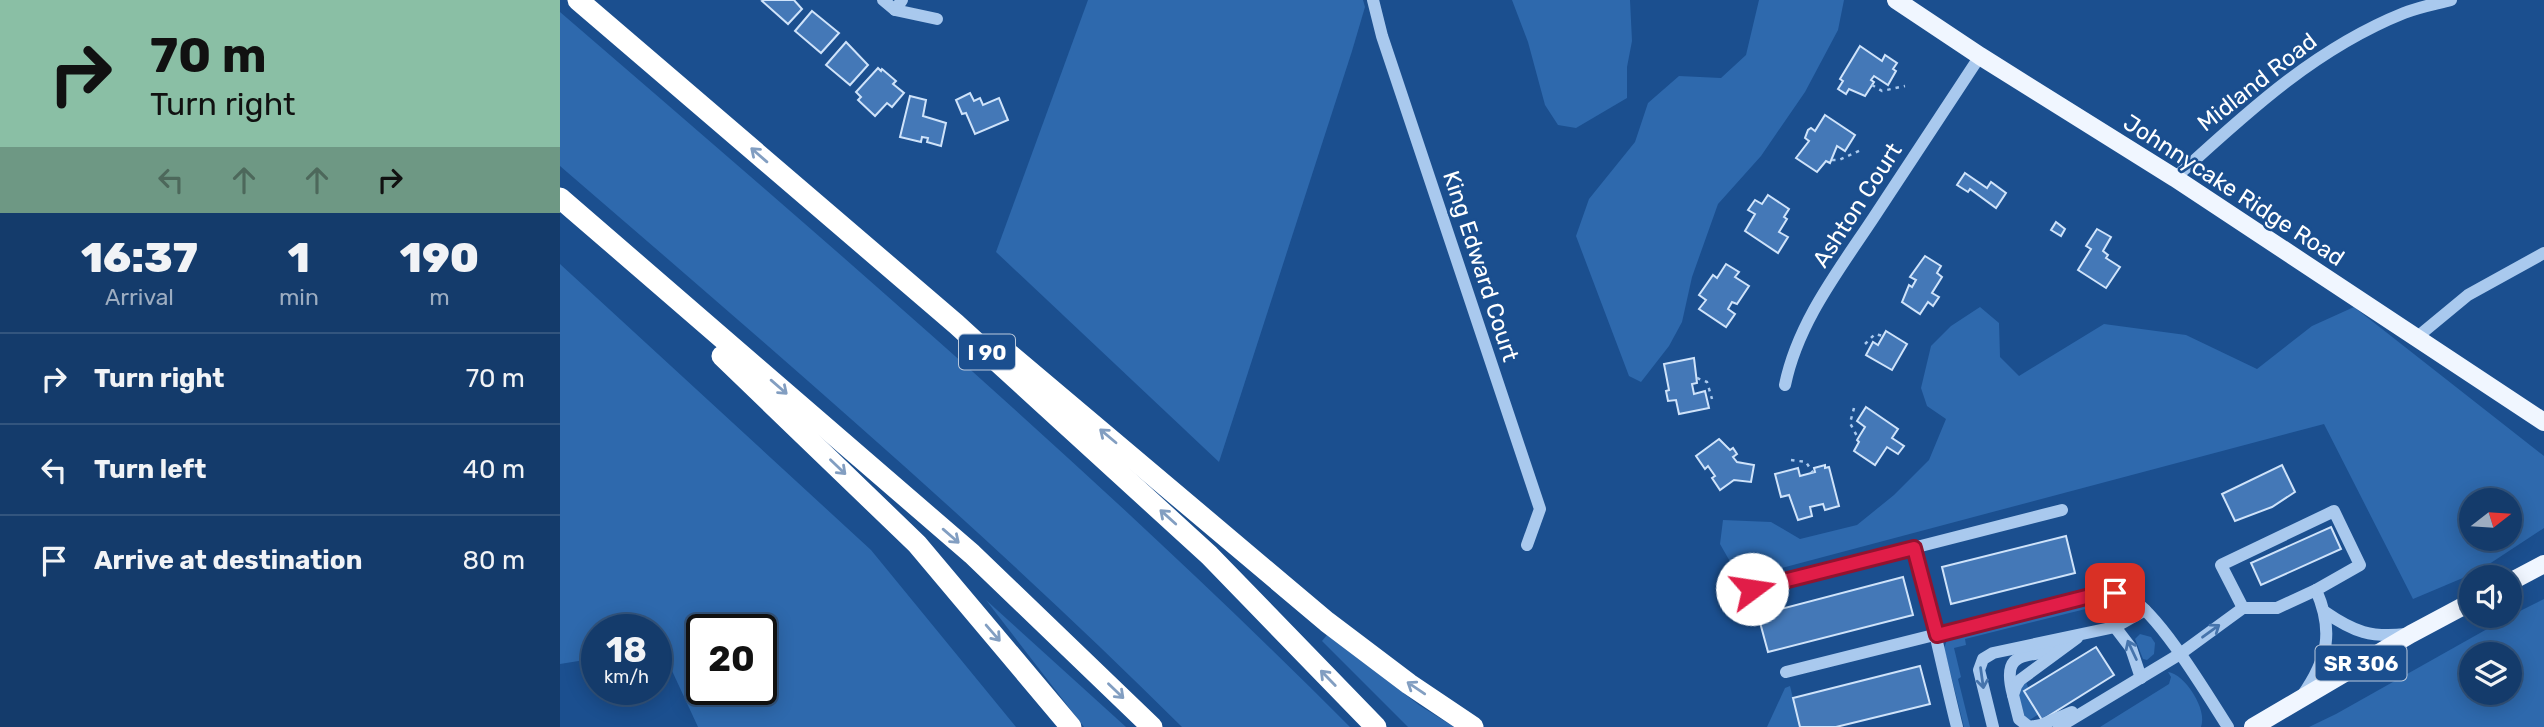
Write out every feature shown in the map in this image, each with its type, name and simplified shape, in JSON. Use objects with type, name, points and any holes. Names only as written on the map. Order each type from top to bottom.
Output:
[{"type":"highway","name":"I 90","points":[[578,0],[956,324],[1209,555],[1376,727]]},
{"type":"highway","points":[[789,181],[1046,384],[1327,622],[1409,684],[1473,727]]},
{"type":"highway","points":[[560,198],[917,544],[1071,727]]},
{"type":"highway","points":[[560,198],[972,554],[1152,727]]},
{"type":"main road","name":"Johnnycake Ridge Road","points":[[1896,0],[2175,178],[2544,422]]},
{"type":"main road","points":[[2522,576],[2544,564]]},
{"type":"main road","name":"SR 306","points":[[2253,727],[2459,608]]},
{"type":"street","points":[[883,0],[937,19]]},
{"type":"street","name":"King Edward Court","points":[[1373,0],[1382,36],[1540,509],[1527,545]]},
{"type":"street","name":"Midland Road","points":[[2175,178],[2247,111],[2313,60],[2351,38],[2406,12],[2451,0]]},
{"type":"street","name":"Ashton Court","points":[[1785,385],[1790,359],[1801,332],[1834,277],[1980,56]]},
{"type":"street","points":[[2416,338],[2468,295],[2544,253]]},
{"type":"street","points":[[1752,589],[2062,510]]},
{"type":"street","points":[[2059,727],[2180,654],[2243,608],[2277,608],[2360,565],[2334,510],[2221,565],[2243,608]]},
{"type":"street","points":[[1914,548],[1937,635],[1953,726]]},
{"type":"street","points":[[2300,699],[2315,677],[2324,654],[2327,632],[2325,612],[2316,590]]},
{"type":"street","points":[[1786,672],[2098,594],[2115,593],[2129,597],[2146,610],[2180,654],[2228,727]]},
{"type":"street","points":[[1993,727],[1979,670],[1983,659],[1993,653],[2115,627],[2146,610]]},
{"type":"street","points":[[2325,612],[2362,634],[2383,637],[2411,634]]},
{"type":"street","points":[[2115,627],[2131,648],[2141,678]]},
{"type":"street","points":[[2013,695],[2020,680],[2083,634]]},
{"type":"street","points":[[2062,649],[2018,658],[2012,662],[2008,678],[2019,719],[2025,725],[2034,727],[2111,695]]},
{"type":"path","points":[[1872,85],[1882,92],[1905,86]]},
{"type":"path","points":[[1832,160],[1839,160],[1861,150]]},
{"type":"path","points":[[1865,344],[1875,334],[1883,335]]},
{"type":"path","points":[[1696,378],[1707,382],[1712,400]]},
{"type":"path","points":[[1854,408],[1850,423],[1858,438]]},
{"type":"path","points":[[1791,460],[1806,462],[1812,473]]},
{"type":"shaded area","points":[[1088,0],[1363,0],[1365,7],[1219,462],[996,252]]},
{"type":"shaded area","points":[[1512,0],[1630,0],[1632,41],[1627,67],[1627,98],[1576,128],[1558,125],[1545,105],[1528,42]]},
{"type":"shaded area","points":[[1759,0],[1844,0],[1838,30],[1805,92],[1761,156],[1718,204],[1692,277],[1682,322],[1669,346],[1641,382],[1629,376],[1576,236],[1589,199],[1635,142],[1648,103],[1679,76],[1721,78],[1746,55]]},
{"type":"shaded area","points":[[560,12],[1061,451],[1255,633],[1350,727],[1182,727],[954,511],[560,166]]},
{"type":"shaded area","points":[[560,264],[871,550],[1016,727],[698,727],[688,705],[777,705],[777,614],[686,614],[686,701],[672,671],[672,614],[581,614],[581,661],[560,664]]},
{"type":"shaded area","points":[[1980,307],[1999,323],[2000,357],[2019,376],[2104,324],[2186,335],[2257,369],[2312,326],[2354,307],[2544,456],[2544,528],[2522,542],[2522,488],[2459,488],[2459,551],[2509,551],[2488,565],[2459,565],[2459,580],[2413,599],[2324,424],[1740,579],[1720,544],[1723,520],[1771,522],[1800,539],[1857,525],[1894,495],[1929,460],[1946,419],[1927,406],[1921,388],[1931,346],[1951,326]]},
{"type":"shaded area","points":[[2110,598],[2110,603],[1965,639],[1966,645],[1954,648],[1961,677],[1958,679],[1970,727],[1964,727],[1944,648],[1947,640]]},
{"type":"shaded area","points":[[2544,599],[2544,727],[2309,727],[2459,645],[2459,705],[2522,705],[2522,642],[2464,642],[2489,628],[2522,628],[2522,610]]},
{"type":"shaded area","points":[[986,600],[1126,727],[1084,727]]},
{"type":"shaded area","points":[[2140,634],[2151,637],[2155,643],[2154,654],[2147,660],[2143,659],[2135,639]]},
{"type":"shaded area","points":[[1327,635],[1419,705],[1454,727],[1408,727],[1322,641]]},
{"type":"shaded area","points":[[2168,672],[2181,679],[2193,694],[2201,712],[2201,727],[2100,727],[2169,684],[2171,677]]},
{"type":"shaded area","points":[[2026,682],[2039,714],[2028,721],[2019,696],[2022,684]]},
{"type":"shaded area","points":[[1790,686],[1800,727],[1767,727],[1785,688]]},
{"type":"building","points":[[794,0],[802,9],[788,24],[762,1]]},
{"type":"building","points":[[812,11],[839,33],[821,53],[795,31]]},
{"type":"building","points":[[846,42],[868,65],[850,85],[826,65]]},
{"type":"building","points":[[1860,46],[1882,61],[1885,55],[1897,63],[1893,69],[1896,71],[1888,85],[1874,76],[1871,80],[1874,82],[1865,96],[1849,89],[1846,94],[1838,89],[1843,81],[1840,79]]},
{"type":"building","points":[[878,68],[896,81],[893,84],[904,93],[892,107],[887,103],[875,116],[858,100],[861,97],[856,92]]},
{"type":"building","points":[[970,93],[974,101],[980,98],[983,105],[999,98],[1008,120],[975,134],[966,113],[962,114],[956,100]]},
{"type":"building","points":[[910,96],[926,100],[923,116],[946,123],[941,146],[927,142],[928,138],[922,137],[921,142],[900,137]]},
{"type":"building","points":[[1825,115],[1855,135],[1845,151],[1837,146],[1830,163],[1826,161],[1817,172],[1796,158],[1809,141],[1805,138],[1808,130],[1811,128],[1815,131]]},
{"type":"building","points":[[1965,173],[1987,188],[1991,182],[2006,193],[1996,208],[1970,189],[1968,192],[1957,185]]},
{"type":"building","points":[[1768,195],[1789,209],[1784,217],[1787,219],[1779,232],[1788,237],[1778,253],[1745,231],[1755,214],[1748,210],[1755,200],[1762,204]]},
{"type":"building","points":[[2056,222],[2065,229],[2061,236],[2051,230]]},
{"type":"building","points":[[2097,229],[2111,237],[2103,251],[2108,255],[2106,258],[2120,267],[2106,288],[2078,270],[2091,249],[2086,246]]},
{"type":"building","points":[[1925,256],[1941,266],[1937,273],[1942,277],[1932,293],[1939,297],[1933,306],[1928,302],[1920,314],[1902,302],[1909,285],[1912,287],[1916,280],[1910,277]]},
{"type":"building","points":[[1726,264],[1739,272],[1735,277],[1749,286],[1737,304],[1732,302],[1728,309],[1735,314],[1726,327],[1699,309],[1706,300],[1699,295],[1713,275],[1717,278]]},
{"type":"building","points":[[1886,331],[1907,344],[1892,370],[1866,355],[1873,342],[1878,345]]},
{"type":"building","points":[[1694,358],[1697,383],[1692,384],[1694,394],[1705,391],[1709,408],[1679,414],[1676,400],[1668,401],[1666,391],[1669,390],[1664,364]]},
{"type":"building","points":[[1866,407],[1898,429],[1892,438],[1904,446],[1898,454],[1887,447],[1875,465],[1854,451],[1865,427],[1857,421]]},
{"type":"building","points":[[1719,439],[1730,450],[1733,448],[1737,454],[1733,457],[1737,462],[1754,465],[1751,482],[1734,480],[1720,490],[1708,466],[1705,469],[1696,456]]},
{"type":"building","points":[[1825,465],[1825,468],[1829,467],[1839,506],[1825,510],[1823,504],[1810,507],[1812,516],[1798,520],[1789,495],[1781,497],[1775,474],[1798,468],[1800,476],[1815,472],[1814,468]]},
{"type":"building","points":[[2282,465],[2295,492],[2272,507],[2235,521],[2222,494]]},
{"type":"building","points":[[2331,527],[2341,549],[2261,585],[2251,563]]},
{"type":"building","points":[[2066,536],[2075,573],[1951,604],[1942,567]]},
{"type":"building","points":[[1903,577],[1913,615],[1768,652],[1758,615]]},
{"type":"building","points":[[2096,647],[2114,675],[2042,720],[2024,691]]},
{"type":"building","points":[[1920,666],[1930,704],[1836,727],[1800,727],[1793,698]]},
{"type":"route","points":[[1752,589],[1914,548],[1937,635],[2098,594],[2115,593]]}]
